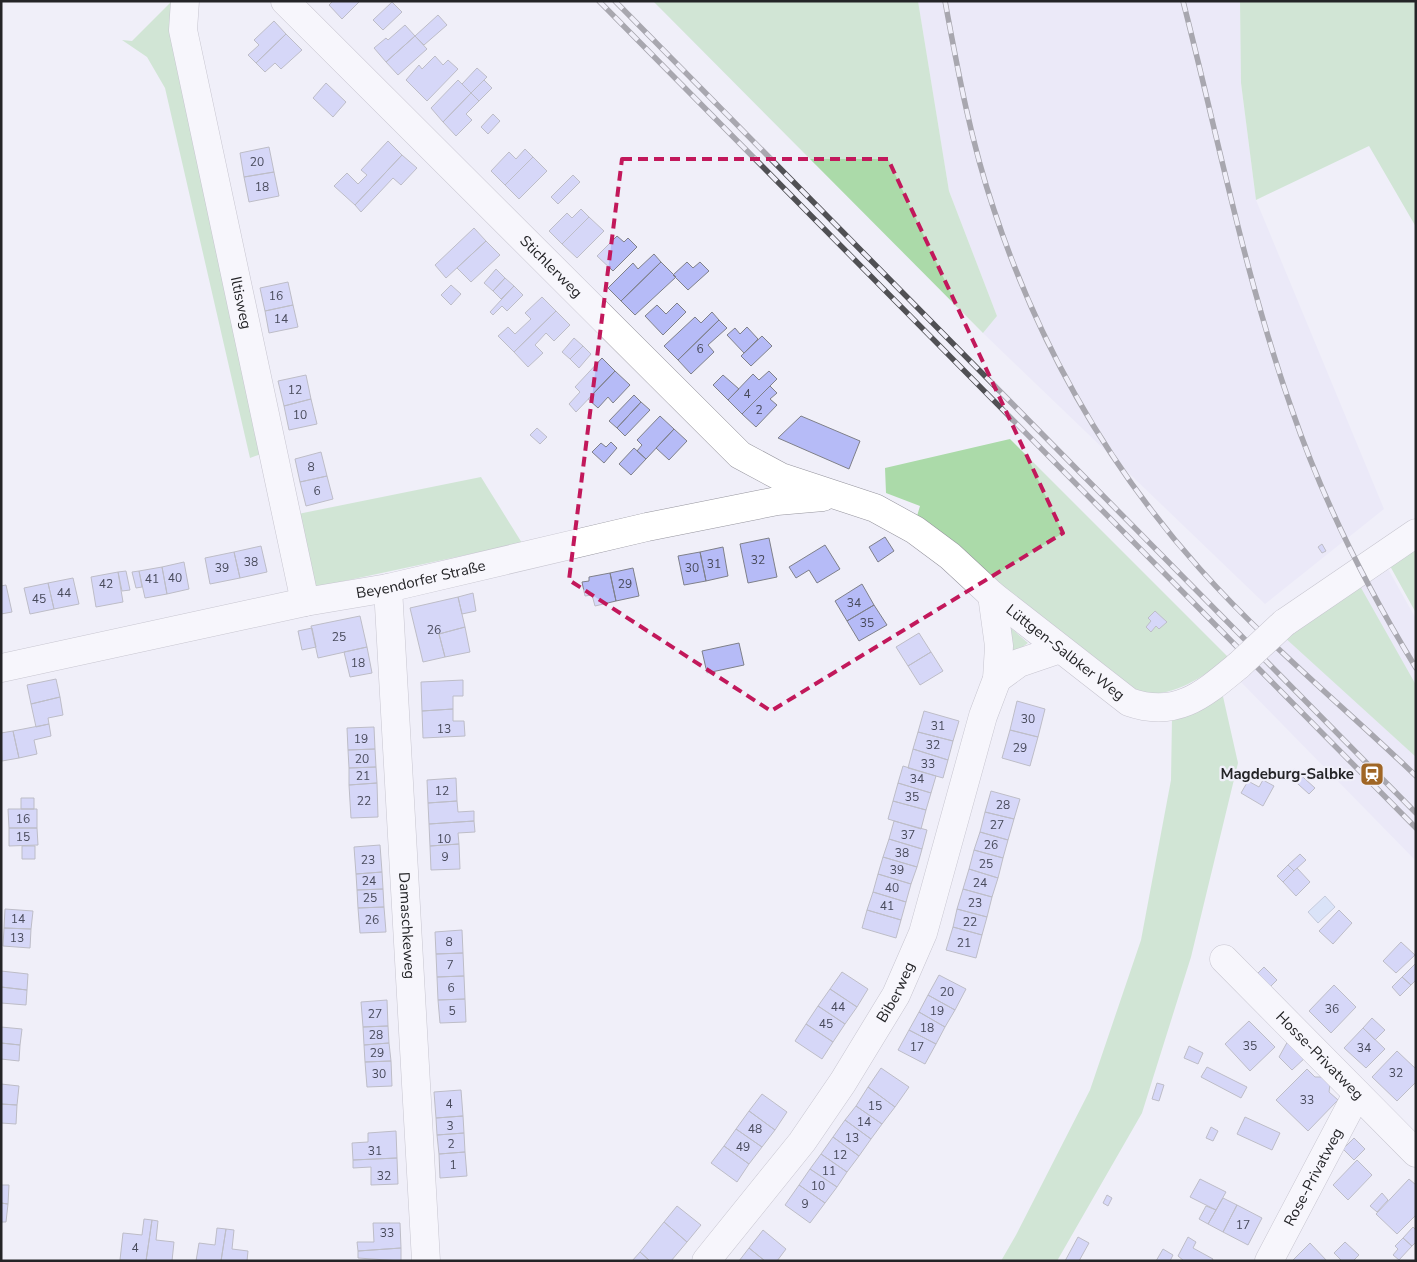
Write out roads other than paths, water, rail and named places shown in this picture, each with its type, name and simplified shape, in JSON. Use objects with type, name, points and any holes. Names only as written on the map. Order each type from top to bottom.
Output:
[{"type":"street","name":"Iltisweg","points":[[185,1],[183,30],[305,602]]},
{"type":"street","name":"Stichlerweg","points":[[285,1],[729,446],[753,463],[781,477],[840,497]]},
{"type":"street","name":"Beyendorfer Straße","points":[[1,668],[305,602],[388,588],[647,527],[777,501],[840,497]]},
{"type":"street","name":"Lüttgen-Salbker Weg","points":[[840,497],[875,508],[915,530],[950,556],[992,595],[1124,699],[1151,708],[1173,707],[1196,698],[1239,665],[1284,623],[1416,533]]},
{"type":"street","name":"Damaschkeweg","points":[[388,588],[415,1028],[419,1147],[426,1261]]},
{"type":"street","name":"Biberweg","points":[[706,1261],[802,1142],[842,1082],[901,986],[922,933],[985,711],[997,678],[999,646],[992,595]]},
{"type":"street","points":[[997,678],[1019,663],[1060,649]]},
{"type":"street","name":"Hosse-Privatweg","points":[[1224,959],[1416,1153]]},
{"type":"street","name":"Rose-Privatweg","points":[[1269,1261],[1357,1094]]},
{"type":"water","points":[[1325,896],[1335,907],[1318,923],[1308,912]]},
{"type":"railway","points":[[599,1],[1416,828]]},
{"type":"railway","points":[[615,1],[1416,813]]},
{"type":"railway","points":[[945,1],[978,159],[994,210],[1032,308],[1054,355],[1106,445],[1166,529],[1225,596],[1278,649],[1416,776]]},
{"type":"railway","points":[[1183,1],[1246,258],[1275,360],[1292,410],[1317,477],[1347,542],[1380,606],[1416,668]]},
{"type":"place","name":"Magdeburg-Salbke","points":[[1372,774]]}]
